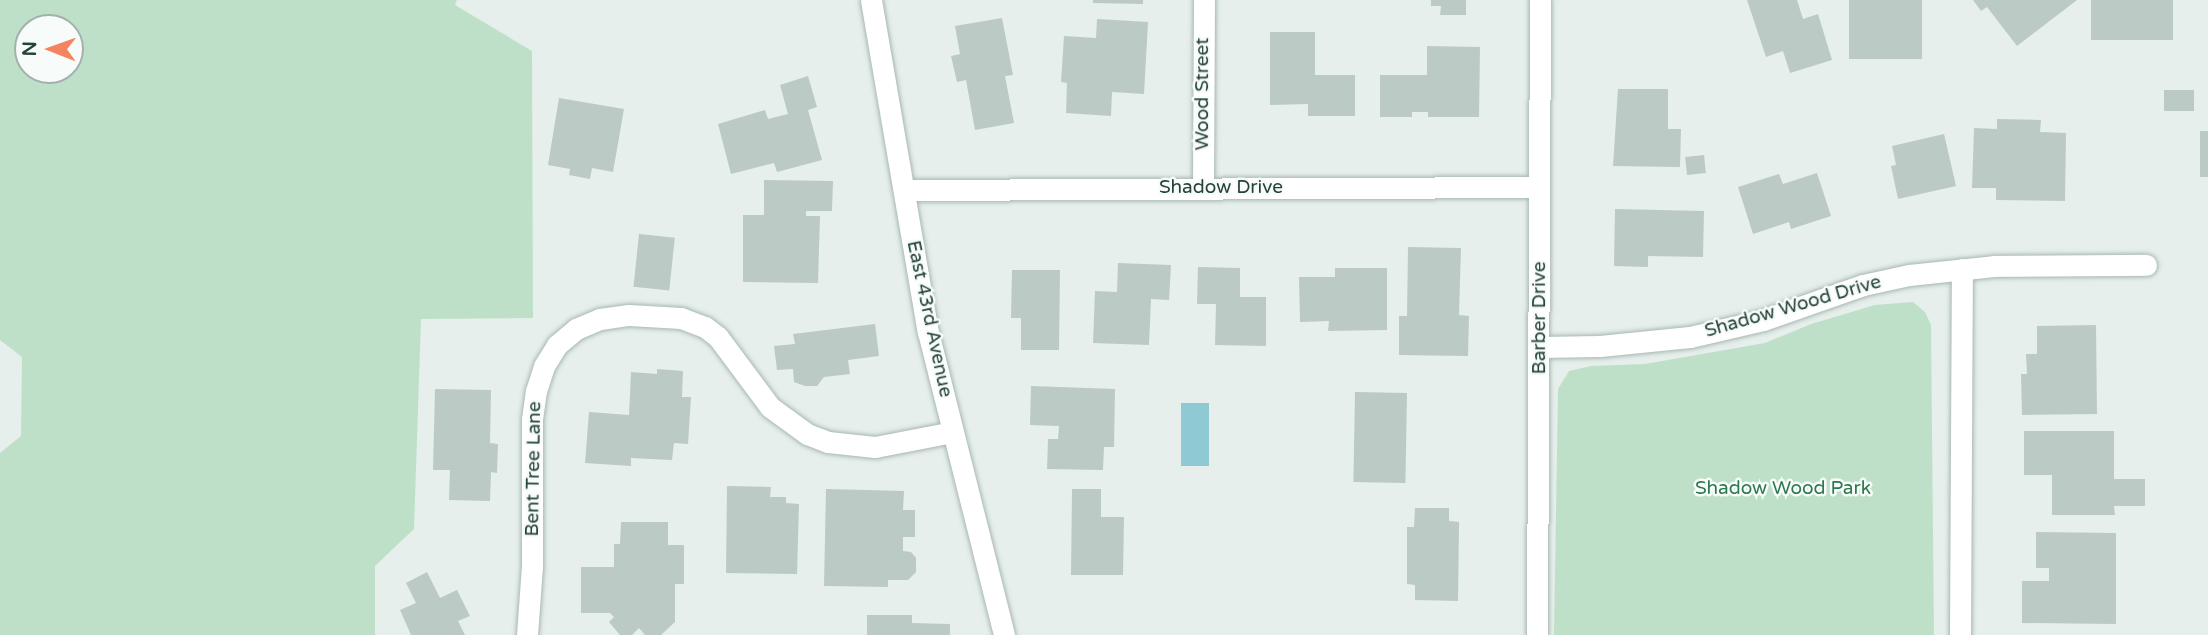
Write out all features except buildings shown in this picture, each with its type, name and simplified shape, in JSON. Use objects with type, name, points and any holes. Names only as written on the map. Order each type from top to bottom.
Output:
[{"type":"street","name":"East 43rd Avenue","points":[[871,0],[928,332],[1004,635]]},
{"type":"street","name":"Wood Street","points":[[1203,188],[1204,0]]},
{"type":"street","name":"Barber Drive","points":[[1537,635],[1540,0]]},
{"type":"street","name":"Shadow Drive","points":[[904,190],[1539,187]]},
{"type":"street","name":"Shadow Wood Drive","points":[[1540,346],[1600,346],[1690,337],[1763,320],[1863,285],[1909,275],[1962,269],[2146,265]]},
{"type":"street","points":[[1960,635],[1962,269]]},
{"type":"street","name":"Bent Tree Lane","points":[[527,635],[532,566],[532,419],[536,391],[544,366],[557,345],[576,329],[600,319],[629,315],[681,318],[705,327],[718,337],[754,390],[770,407],[807,434],[828,442],[875,447],[953,432]]},
{"type":"green space","points":[[0,0],[457,0],[455,5],[532,51],[533,318],[421,319],[414,529],[375,566],[375,635],[0,635],[0,453],[21,436],[22,357],[0,340]]},
{"type":"green space","name":"Shadow Wood Park","points":[[1913,302],[1925,312],[1931,325],[1934,635],[1554,635],[1558,389],[1569,371],[1591,366],[1645,364],[1765,343],[1811,324],[1875,305]]},
{"type":"water","points":[[1181,403],[1209,403],[1209,466],[1181,466]]}]
